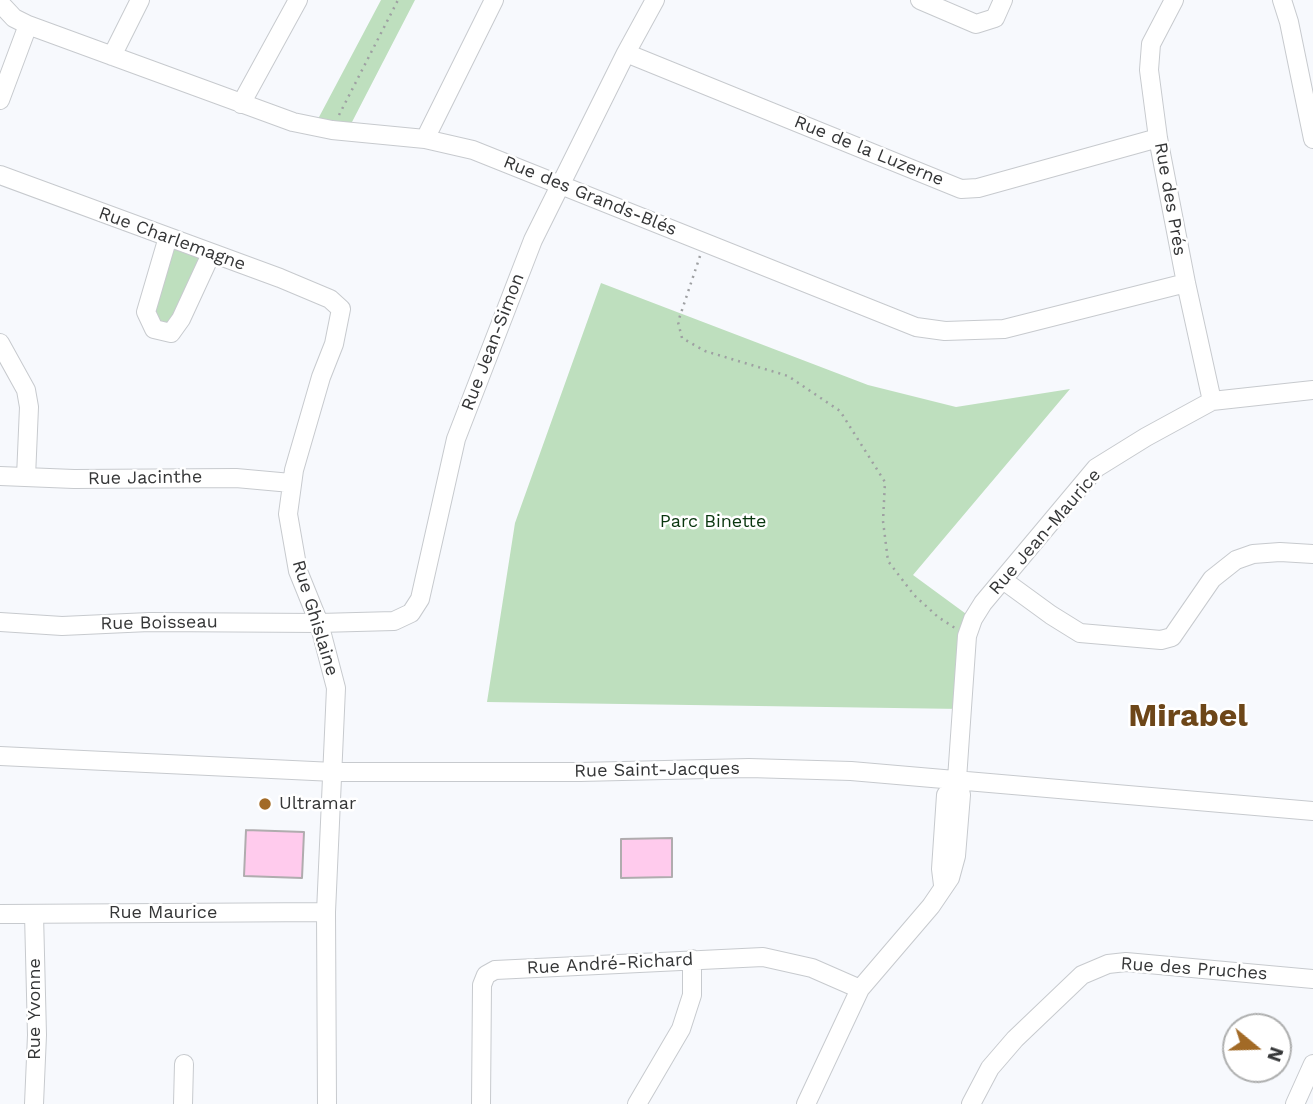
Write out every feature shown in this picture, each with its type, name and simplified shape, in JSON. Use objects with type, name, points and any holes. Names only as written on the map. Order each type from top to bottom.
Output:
[{"type":"street","points":[[112,56],[140,0]]},
{"type":"street","points":[[242,104],[298,0]]},
{"type":"street","points":[[425,139],[494,0]]},
{"type":"street","name":"Rue Jean-Simon","points":[[319,623],[394,621],[411,614],[420,599],[456,439],[533,240],[626,52],[655,0]]},
{"type":"street","points":[[920,0],[976,24],[995,18],[1003,0]]},
{"type":"street","name":"Rue des Prés","points":[[1174,0],[1151,44],[1149,70],[1158,138],[1185,283],[1212,401]]},
{"type":"street","points":[[1282,0],[1313,139]]},
{"type":"street","name":"Rue des Grands-Blés","points":[[0,3],[14,18],[27,25],[293,122],[332,130],[425,139],[473,150],[916,327],[945,331],[1004,329],[1185,283]]},
{"type":"street","points":[[0,100],[27,25]]},
{"type":"street","name":"Rue de la Luzerne","points":[[626,52],[961,189],[978,188],[1158,138]]},
{"type":"street","name":"Rue Charlemagne","points":[[0,175],[293,284],[330,299],[341,309]]},
{"type":"street","points":[[168,237],[146,312],[154,328],[171,333],[181,319],[211,254]]},
{"type":"street","name":"Rue Ghislaine","points":[[327,1104],[326,912],[336,688],[319,623],[298,571],[288,514],[291,483],[321,377],[334,344],[341,309]]},
{"type":"street","points":[[0,343],[26,390],[29,407],[26,477]]},
{"type":"street","name":"Rue Jean-Maurice","points":[[806,1104],[860,989],[943,889],[941,869],[946,795],[957,779],[967,636],[978,611],[1096,468],[1212,401],[1313,390]]},
{"type":"street","name":"Rue Jacinthe","points":[[0,476],[74,479],[236,478],[291,483]]},
{"type":"street","points":[[1003,580],[1080,633],[1161,640],[1172,637],[1212,579],[1236,560],[1253,554],[1313,554]]},
{"type":"street","name":"Rue Boisseau","points":[[0,622],[62,626],[149,622],[319,623]]},
{"type":"street","name":"Rue Saint-Jacques","points":[[0,756],[334,772],[580,772],[749,768],[851,771],[1313,811]]},
{"type":"street","name":"Rue Maurice","points":[[0,914],[326,912]]},
{"type":"street","name":"Rue Yvonne","points":[[34,914],[37,1035],[34,1104]]},
{"type":"street","name":"Rue André-Richard","points":[[481,1104],[482,985],[486,975],[495,970],[763,957],[812,968],[860,989]]},
{"type":"street","points":[[637,1104],[681,1029],[692,995],[692,959]]},
{"type":"street","name":"Rue des Pruches","points":[[971,1104],[990,1068],[1015,1039],[1082,975],[1108,964],[1126,962],[1313,978]]},
{"type":"street","points":[[183,1104],[184,1064]]},
{"type":"street","points":[[1295,1104],[1313,1064]]},
{"type":"path","points":[[332,130],[398,0]]},
{"type":"path","points":[[704,242],[678,322],[682,338],[705,351],[788,376],[840,411],[885,482],[883,522],[888,561],[914,595],[938,617],[967,636]]},
{"type":"green space","points":[[381,0],[415,0],[352,122],[332,130],[318,119]]},
{"type":"green space","points":[[168,237],[211,254],[171,333],[146,312]]},
{"type":"green space","name":"Parc Binette","points":[[601,283],[868,385],[956,407],[1070,389],[913,575],[973,619],[962,709],[487,702],[515,523]]},
{"type":"building","points":[[246,830],[304,832],[302,878],[244,876]]},
{"type":"building","points":[[672,838],[672,877],[621,878],[621,839]]},
{"type":"place","name":"Ultramar","points":[[265,804]]},
{"type":"district","name":"Mirabel","points":[[1188,717]]}]
